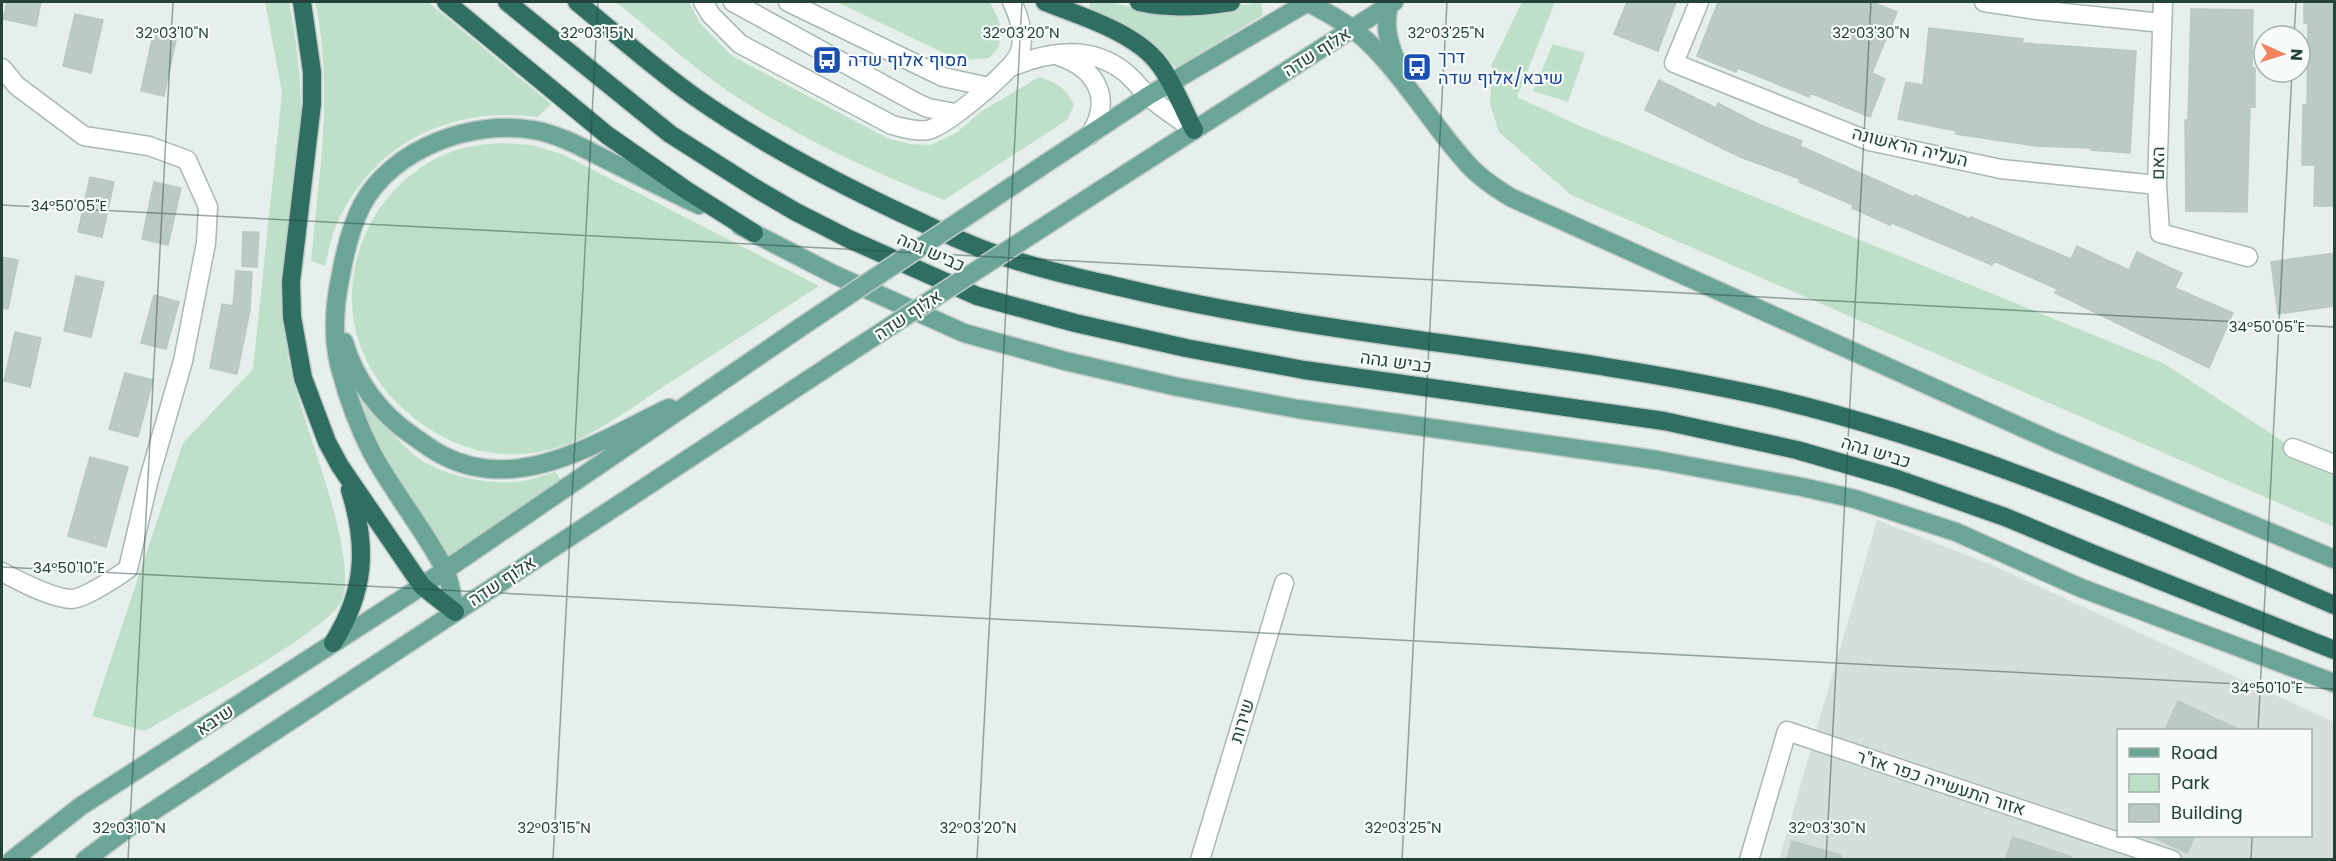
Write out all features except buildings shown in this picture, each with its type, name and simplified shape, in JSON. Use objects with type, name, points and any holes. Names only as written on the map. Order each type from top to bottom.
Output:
[{"type":"highway","points":[[302,2],[312,72],[312,104],[291,282],[292,317],[303,378],[327,442],[340,466],[422,586],[455,612]]},
{"type":"highway","points":[[446,2],[607,135],[686,190],[754,233]]},
{"type":"highway","name":"כביש גהה","points":[[507,2],[670,134],[745,182],[849,239],[977,296],[1075,323],[1186,348],[1304,370],[1664,421],[1797,450],[1897,479],[2005,517],[2334,650]]},
{"type":"highway","name":"כביש גהה","points":[[577,2],[696,97],[778,150],[817,173],[992,253],[1086,279],[1195,305],[1311,326],[1672,377],[1808,407],[1911,436],[2037,481],[2334,605]]},
{"type":"highway","points":[[1045,2],[1104,26],[1143,48],[1159,64],[1194,130]]},
{"type":"highway","points":[[1139,2],[1192,7],[1231,2]]},
{"type":"highway","points":[[333,643],[345,624],[356,598],[361,561],[356,508],[340,466]]},
{"type":"main road","points":[[422,586],[801,327],[1148,96],[1308,2],[1352,29],[1371,44],[1407,85],[1465,162],[1491,185],[1512,198],[2052,441],[2334,559]]},
{"type":"main road","points":[[1391,3],[1385,20],[1387,35],[1407,85]]},
{"type":"main road","name":"אלוף שדה","points":[[455,612],[1099,190],[1391,3]]},
{"type":"main road","points":[[85,860],[132,825],[455,612],[446,570],[373,454],[357,418],[335,347],[334,321],[336,294],[350,237],[362,206],[377,186],[401,162],[442,139],[476,129],[518,128],[552,135],[833,274],[964,333],[1065,361],[1178,387],[1298,409],[1657,460],[1855,499],[1956,532],[2081,588],[2334,683]]},
{"type":"main road","points":[[336,294],[340,331],[346,351],[368,392],[393,420],[409,433],[445,457],[469,465],[513,469],[551,462],[578,452],[716,386]]},
{"type":"main road","name":"שיבא","points":[[12,860],[81,806],[422,586]]},
{"type":"street","points":[[704,2],[711,15],[740,44],[892,125],[912,130],[928,130],[938,127],[1011,67],[1020,52],[1022,35],[1020,21],[1012,2]]},
{"type":"street","points":[[733,2],[915,102],[928,108],[955,113]]},
{"type":"street","points":[[788,2],[943,77],[989,87]]},
{"type":"street","name":"העליה הראשונה","points":[[1699,2],[1674,63],[1869,141],[2001,169],[2157,185]]},
{"type":"street","points":[[1984,2],[2036,10],[2162,23]]},
{"type":"street","name":"האם","points":[[2163,2],[2157,185],[2160,233],[2248,257]]},
{"type":"street","points":[[1011,67],[1051,54],[1087,54],[1124,71],[1148,96],[1194,130]]},
{"type":"street","points":[[1051,54],[1070,60],[1094,79],[1099,88],[1100,108],[1090,135]]},
{"type":"street","points":[[2,68],[17,86],[84,136],[148,146],[187,160],[208,207],[206,243],[183,361],[149,479],[129,569],[98,588],[72,599],[30,587],[2,572]]},
{"type":"street","points":[[2293,448],[2334,464]]},
{"type":"street","name":"שירות","points":[[1200,860],[1284,583]]},
{"type":"street","name":"אזור התעשייה כפר אז\"ר","points":[[1749,860],[1788,731],[2172,860]]},
{"type":"shaded area","points":[[1877,520],[1992,565],[2334,722],[2334,859],[1779,860]]},
{"type":"green space","points":[[265,2],[289,2],[300,80],[299,157],[285,270],[285,328],[288,357],[336,519],[343,552],[345,581],[341,602],[330,615],[309,632],[251,670],[145,731],[92,716],[183,443],[253,369],[282,92]]},
{"type":"green space","points":[[315,2],[428,2],[551,104],[538,117],[505,115],[473,118],[443,125],[415,137],[390,154],[368,175],[349,201],[334,231],[325,266],[311,261],[321,163],[324,100],[321,35]]},
{"type":"green space","points":[[616,2],[689,2],[700,23],[732,56],[887,138],[910,144],[930,145],[956,133],[982,111],[1039,77],[1060,86],[1074,105],[1067,120],[944,200],[837,153],[759,111],[704,74]]},
{"type":"green space","points":[[837,2],[990,2],[999,21],[1001,37],[998,48],[989,58],[969,60],[950,56]]},
{"type":"green space","points":[[1091,2],[1111,2],[1133,8],[1236,6],[1261,2],[1263,15],[1176,68],[1146,40],[1125,27],[1088,10]]},
{"type":"green space","points":[[1522,2],[1555,2],[1517,97],[1580,126],[2165,364],[2293,448],[2334,464],[2334,527],[1571,195],[1499,132],[1490,104],[1492,64]]},
{"type":"green space","points":[[1553,44],[1585,53],[1568,102],[1533,91]]},
{"type":"green space","points":[[503,143],[532,145],[564,155],[819,286],[621,415],[576,440],[529,454],[484,452],[455,443],[406,412],[371,370],[360,345],[353,317],[352,288],[357,260],[366,233],[380,208],[398,186],[420,168],[446,154],[460,149]]},
{"type":"green space","points":[[363,395],[405,446],[432,466],[458,476],[488,481],[516,482],[555,472],[561,480],[445,558],[375,447],[355,399]]},
{"type":"place","name":"מסוף אלוף שדה","points":[[827,60]]},
{"type":"place","name":"דרך שיבא/אלוף שדה","points":[[1417,67]]}]
